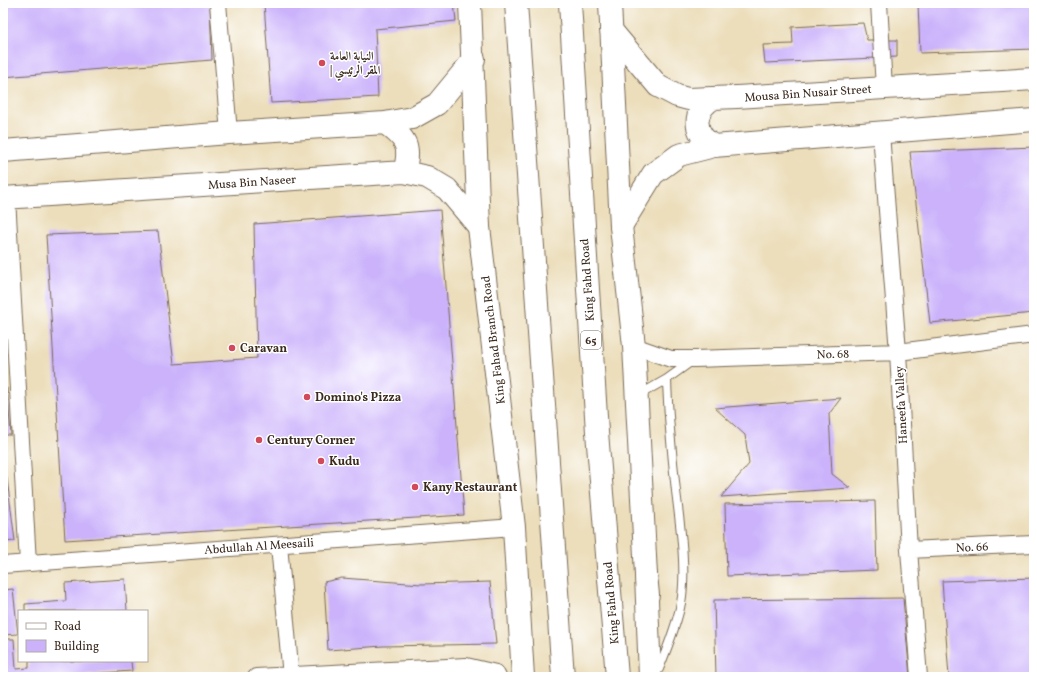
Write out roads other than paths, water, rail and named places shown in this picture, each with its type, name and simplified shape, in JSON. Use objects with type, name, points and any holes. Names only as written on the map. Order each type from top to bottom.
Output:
[{"type":"main road","name":"King Fahad Branch Road","points":[[470,3],[474,60],[479,227],[514,527],[523,677]]},
{"type":"main road","points":[[516,3],[563,677]]},
{"type":"main road","name":"King Fahd Road","points":[[570,3],[597,432],[617,677]]},
{"type":"main road","points":[[610,3],[621,226],[634,346],[646,575],[656,674]]},
{"type":"main road","name":"Mousa Bin Nusair Street","points":[[611,30],[658,86],[677,96],[688,99],[1034,78]]},
{"type":"main road","points":[[3,151],[229,133],[385,123],[412,118],[437,104],[474,60]]},
{"type":"main road","points":[[714,98],[707,102],[702,108],[698,114],[697,122],[702,137],[707,143],[714,146]]},
{"type":"main road","points":[[621,226],[653,174],[679,155],[714,146],[1034,120]]},
{"type":"main road","points":[[385,123],[400,134],[406,144],[407,160],[404,172]]},
{"type":"main road","name":"Musa Bin Naseer","points":[[5,198],[404,172],[427,177],[447,189],[479,227]]},
{"type":"street","points":[[218,3],[229,133]]},
{"type":"street","points":[[879,3],[884,88]]},
{"type":"street","name":"Haneefa Valley","points":[[880,133],[898,352],[919,677]]},
{"type":"street","points":[[5,198],[28,563]]},
{"type":"street","name":"No. 68","points":[[634,346],[671,359],[695,359],[898,352],[1034,334]]},
{"type":"street","name":"Abdullah Al Meesaili","points":[[3,565],[514,527]]},
{"type":"street","name":"No. 66","points":[[910,550],[1034,544]]},
{"type":"street","points":[[279,545],[291,676]]},
{"type":"street","points":[[256,677],[466,666],[496,673],[498,677]]},
{"type":"lane","points":[[636,396],[667,379],[695,359]]},
{"type":"lane","points":[[656,674],[670,641],[681,604],[683,588],[682,551],[672,458],[667,379]]},
{"type":"place","name":"النيابة العامة | المقر الرئيسي","points":[[322,63]]},
{"type":"place","name":"Caravan","points":[[232,348]]},
{"type":"place","name":"Domino's Pizza","points":[[307,397]]},
{"type":"place","name":"Century Corner","points":[[259,440]]},
{"type":"place","name":"Kudu","points":[[321,461]]},
{"type":"place","name":"Kany Restaurant","points":[[415,487]]}]
